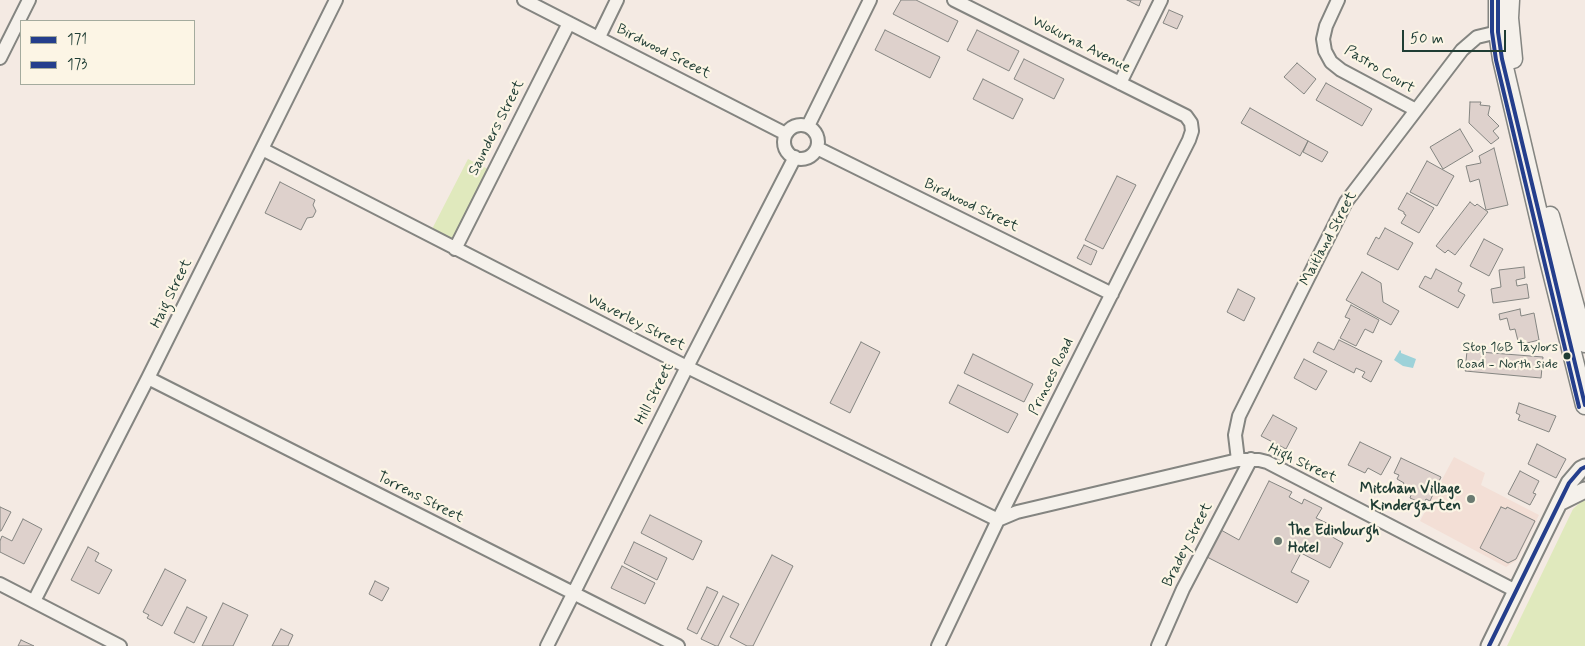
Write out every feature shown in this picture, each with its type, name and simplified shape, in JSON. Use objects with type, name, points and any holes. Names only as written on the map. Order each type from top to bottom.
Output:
[{"type":"main road","points":[[1498,0],[1498,32],[1502,59],[1585,405]]},
{"type":"main road","points":[[1510,0],[1509,18],[1514,61],[1533,156],[1585,343]]},
{"type":"street","points":[[0,58],[29,0]]},
{"type":"street","name":"Haig Street","points":[[34,601],[148,378],[336,0]]},
{"type":"street","name":"Birdwood Sreeet","points":[[524,0],[786,134]]},
{"type":"street","points":[[599,37],[617,0]]},
{"type":"street","points":[[808,126],[870,0]]},
{"type":"street","name":"Wokurna Avenue","points":[[954,0],[1186,116],[1192,123]]},
{"type":"street","points":[[1120,83],[1161,0]]},
{"type":"street","name":"Pastro Court","points":[[1338,0],[1326,26],[1323,39],[1325,51],[1331,62],[1341,70],[1416,110]]},
{"type":"street","name":"Saunders Street","points":[[455,249],[569,23]]},
{"type":"street","name":"Maitland Street","points":[[1245,460],[1235,435],[1239,416],[1346,202],[1462,50],[1477,37],[1498,32]]},
{"type":"street","name":"Princes Road","points":[[938,646],[998,520],[1189,140],[1192,123]]},
{"type":"street","points":[[798,125],[808,126],[815,132],[818,140],[817,148],[811,155],[804,158],[795,157],[787,150],[784,143],[786,134],[798,125]]},
{"type":"street","name":"Birdwood Street","points":[[817,148],[1112,294]]},
{"type":"street","name":"Waverley Street","points":[[262,149],[686,368],[998,520]]},
{"type":"street","name":"Hill Street","points":[[548,646],[686,368],[795,157]]},
{"type":"street","name":"Torrens Street","points":[[148,378],[678,646]]},
{"type":"street","name":"High Street","points":[[998,520],[1017,512],[1245,460],[1267,462],[1516,591]]},
{"type":"street","name":"Bradey Street","points":[[1158,646],[1183,588],[1245,460]]},
{"type":"street","points":[[1489,646],[1559,503],[1570,483],[1585,467]]},
{"type":"street","points":[[1559,503],[1585,490]]},
{"type":"street","points":[[0,584],[120,646]]},
{"type":"shaded area","name":"Mitcham Village Kindergarten","points":[[1454,457],[1485,473],[1481,485],[1539,515],[1517,560],[1506,567],[1420,521]]},
{"type":"green space","points":[[468,159],[492,171],[454,246],[430,233]]},
{"type":"green space","points":[[1585,498],[1585,646],[1507,646],[1573,509]]},
{"type":"water","points":[[1400,350],[1401,353],[1416,359],[1413,368],[1403,366],[1394,360]]},
{"type":"building","points":[[901,0],[916,0],[958,21],[948,42],[893,14]]},
{"type":"building","points":[[1127,0],[1141,0],[1139,6]]},
{"type":"building","points":[[1169,10],[1183,16],[1177,29],[1163,23]]},
{"type":"building","points":[[885,30],[940,57],[930,78],[875,50]]},
{"type":"building","points":[[977,30],[1019,51],[1009,71],[967,50]]},
{"type":"building","points":[[1024,59],[1064,79],[1054,99],[1014,79]]},
{"type":"building","points":[[1297,63],[1316,79],[1304,94],[1284,77]]},
{"type":"building","points":[[983,79],[1023,99],[1013,119],[973,99]]},
{"type":"building","points":[[1326,83],[1372,109],[1362,126],[1316,100]]},
{"type":"building","points":[[1470,102],[1481,102],[1480,105],[1490,106],[1488,115],[1499,126],[1493,131],[1499,138],[1491,144],[1469,123]]},
{"type":"building","points":[[1250,108],[1308,141],[1300,156],[1241,123]]},
{"type":"building","points":[[1460,129],[1473,151],[1443,169],[1430,147]]},
{"type":"building","points":[[1308,141],[1328,152],[1322,162],[1303,152]]},
{"type":"building","points":[[1494,148],[1508,205],[1486,210],[1479,179],[1470,182],[1466,166],[1481,163],[1479,156]]},
{"type":"building","points":[[1427,161],[1454,176],[1437,206],[1410,192]]},
{"type":"building","points":[[1117,176],[1136,185],[1103,249],[1085,240]]},
{"type":"building","points":[[280,182],[315,200],[313,205],[316,211],[313,217],[307,218],[301,230],[265,213]]},
{"type":"building","points":[[1407,193],[1434,208],[1419,233],[1401,223],[1406,215],[1398,209]]},
{"type":"building","points":[[1470,202],[1475,206],[1477,204],[1488,212],[1455,255],[1448,250],[1445,253],[1436,246]]},
{"type":"building","points":[[1385,228],[1413,243],[1398,270],[1367,254],[1376,237],[1379,239]]},
{"type":"building","points":[[1484,239],[1503,249],[1489,276],[1470,266]]},
{"type":"building","points":[[1084,245],[1097,251],[1091,265],[1077,258]]},
{"type":"building","points":[[1524,267],[1525,278],[1516,280],[1517,286],[1527,284],[1529,298],[1493,303],[1491,289],[1501,287],[1499,270]]},
{"type":"building","points":[[1436,269],[1462,283],[1458,291],[1465,295],[1458,308],[1419,287],[1425,276],[1431,279]]},
{"type":"building","points":[[1362,272],[1381,283],[1383,302],[1399,311],[1391,325],[1346,300]]},
{"type":"building","points":[[1238,289],[1255,298],[1244,321],[1227,312]]},
{"type":"building","points":[[1351,305],[1379,320],[1373,333],[1365,329],[1356,346],[1340,338],[1350,319],[1345,317]]},
{"type":"building","points":[[1520,309],[1521,316],[1534,313],[1539,340],[1519,345],[1515,329],[1510,330],[1507,318],[1500,320],[1499,314]]},
{"type":"building","points":[[1339,340],[1382,361],[1371,382],[1362,377],[1365,372],[1356,368],[1354,373],[1313,352],[1318,342],[1334,350]]},
{"type":"building","points":[[861,342],[880,352],[850,413],[830,403]]},
{"type":"building","points":[[1467,351],[1543,357],[1541,378],[1465,371]]},
{"type":"building","points":[[973,354],[1033,384],[1024,402],[964,373]]},
{"type":"building","points":[[1304,359],[1327,371],[1316,390],[1294,378]]},
{"type":"building","points":[[958,385],[1018,414],[1008,433],[949,403]]},
{"type":"building","points":[[1519,403],[1556,416],[1549,432],[1518,420],[1520,415],[1516,413]]},
{"type":"building","points":[[1273,415],[1297,428],[1286,449],[1261,436]]},
{"type":"building","points":[[1360,442],[1391,457],[1381,475],[1368,468],[1365,473],[1348,465]]},
{"type":"building","points":[[1537,444],[1566,459],[1556,478],[1528,464]]},
{"type":"building","points":[[1401,458],[1441,477],[1430,501],[1426,499],[1423,504],[1410,498],[1412,492],[1402,487],[1404,483],[1397,479],[1399,475],[1394,473]]},
{"type":"building","points":[[1520,471],[1539,481],[1533,493],[1536,494],[1530,505],[1508,494]]},
{"type":"building","name":"The Edinburgh Hotel","points":[[1269,481],[1292,492],[1289,497],[1302,504],[1304,499],[1322,508],[1316,518],[1331,525],[1327,534],[1343,543],[1330,568],[1301,553],[1291,572],[1309,581],[1297,603],[1207,557],[1221,530],[1239,540]]},
{"type":"building","points":[[0,507],[11,512],[1,531],[0,531]]},
{"type":"building","points":[[1501,507],[1506,509],[1507,507],[1535,521],[1516,559],[1508,563],[1480,548]]},
{"type":"building","points":[[650,515],[702,541],[693,560],[641,533]]},
{"type":"building","points":[[23,519],[42,529],[24,564],[0,552],[2,536],[12,541]]},
{"type":"building","points":[[634,542],[667,558],[657,580],[624,563]]},
{"type":"building","points":[[88,547],[99,553],[95,561],[112,570],[99,594],[71,580]]},
{"type":"building","points":[[772,555],[793,566],[753,646],[747,646],[730,637]]},
{"type":"building","points":[[622,566],[655,583],[645,604],[611,588]]},
{"type":"building","points":[[165,569],[186,580],[162,626],[147,618],[149,615],[143,612]]},
{"type":"building","points":[[375,581],[389,588],[382,601],[369,594]]},
{"type":"building","points":[[707,587],[718,592],[697,634],[687,629]]},
{"type":"building","points":[[723,596],[739,604],[718,646],[716,646],[701,639]]},
{"type":"building","points":[[223,603],[248,615],[233,646],[202,646]]},
{"type":"building","points":[[187,607],[207,617],[194,643],[174,633]]},
{"type":"building","points":[[281,629],[293,635],[288,646],[272,646]]},
{"type":"building","points":[[21,640],[34,646],[18,646]]},
{"type":"transit line","name":"173","points":[[1492,0],[1492,32],[1496,60],[1579,407]]},
{"type":"transit line","name":"171","points":[[1498,0],[1498,32],[1502,59],[1585,405]]},
{"type":"transit line","name":"171","points":[[1489,646],[1569,483],[1585,467]]},
{"type":"place","name":"Stop 16B Taylors Road - North side","points":[[1567,356]]},
{"type":"place","name":"Mitcham Village Kindergarten","points":[[1471,499]]},
{"type":"place","name":"The Edinburgh Hotel","points":[[1278,541]]}]
